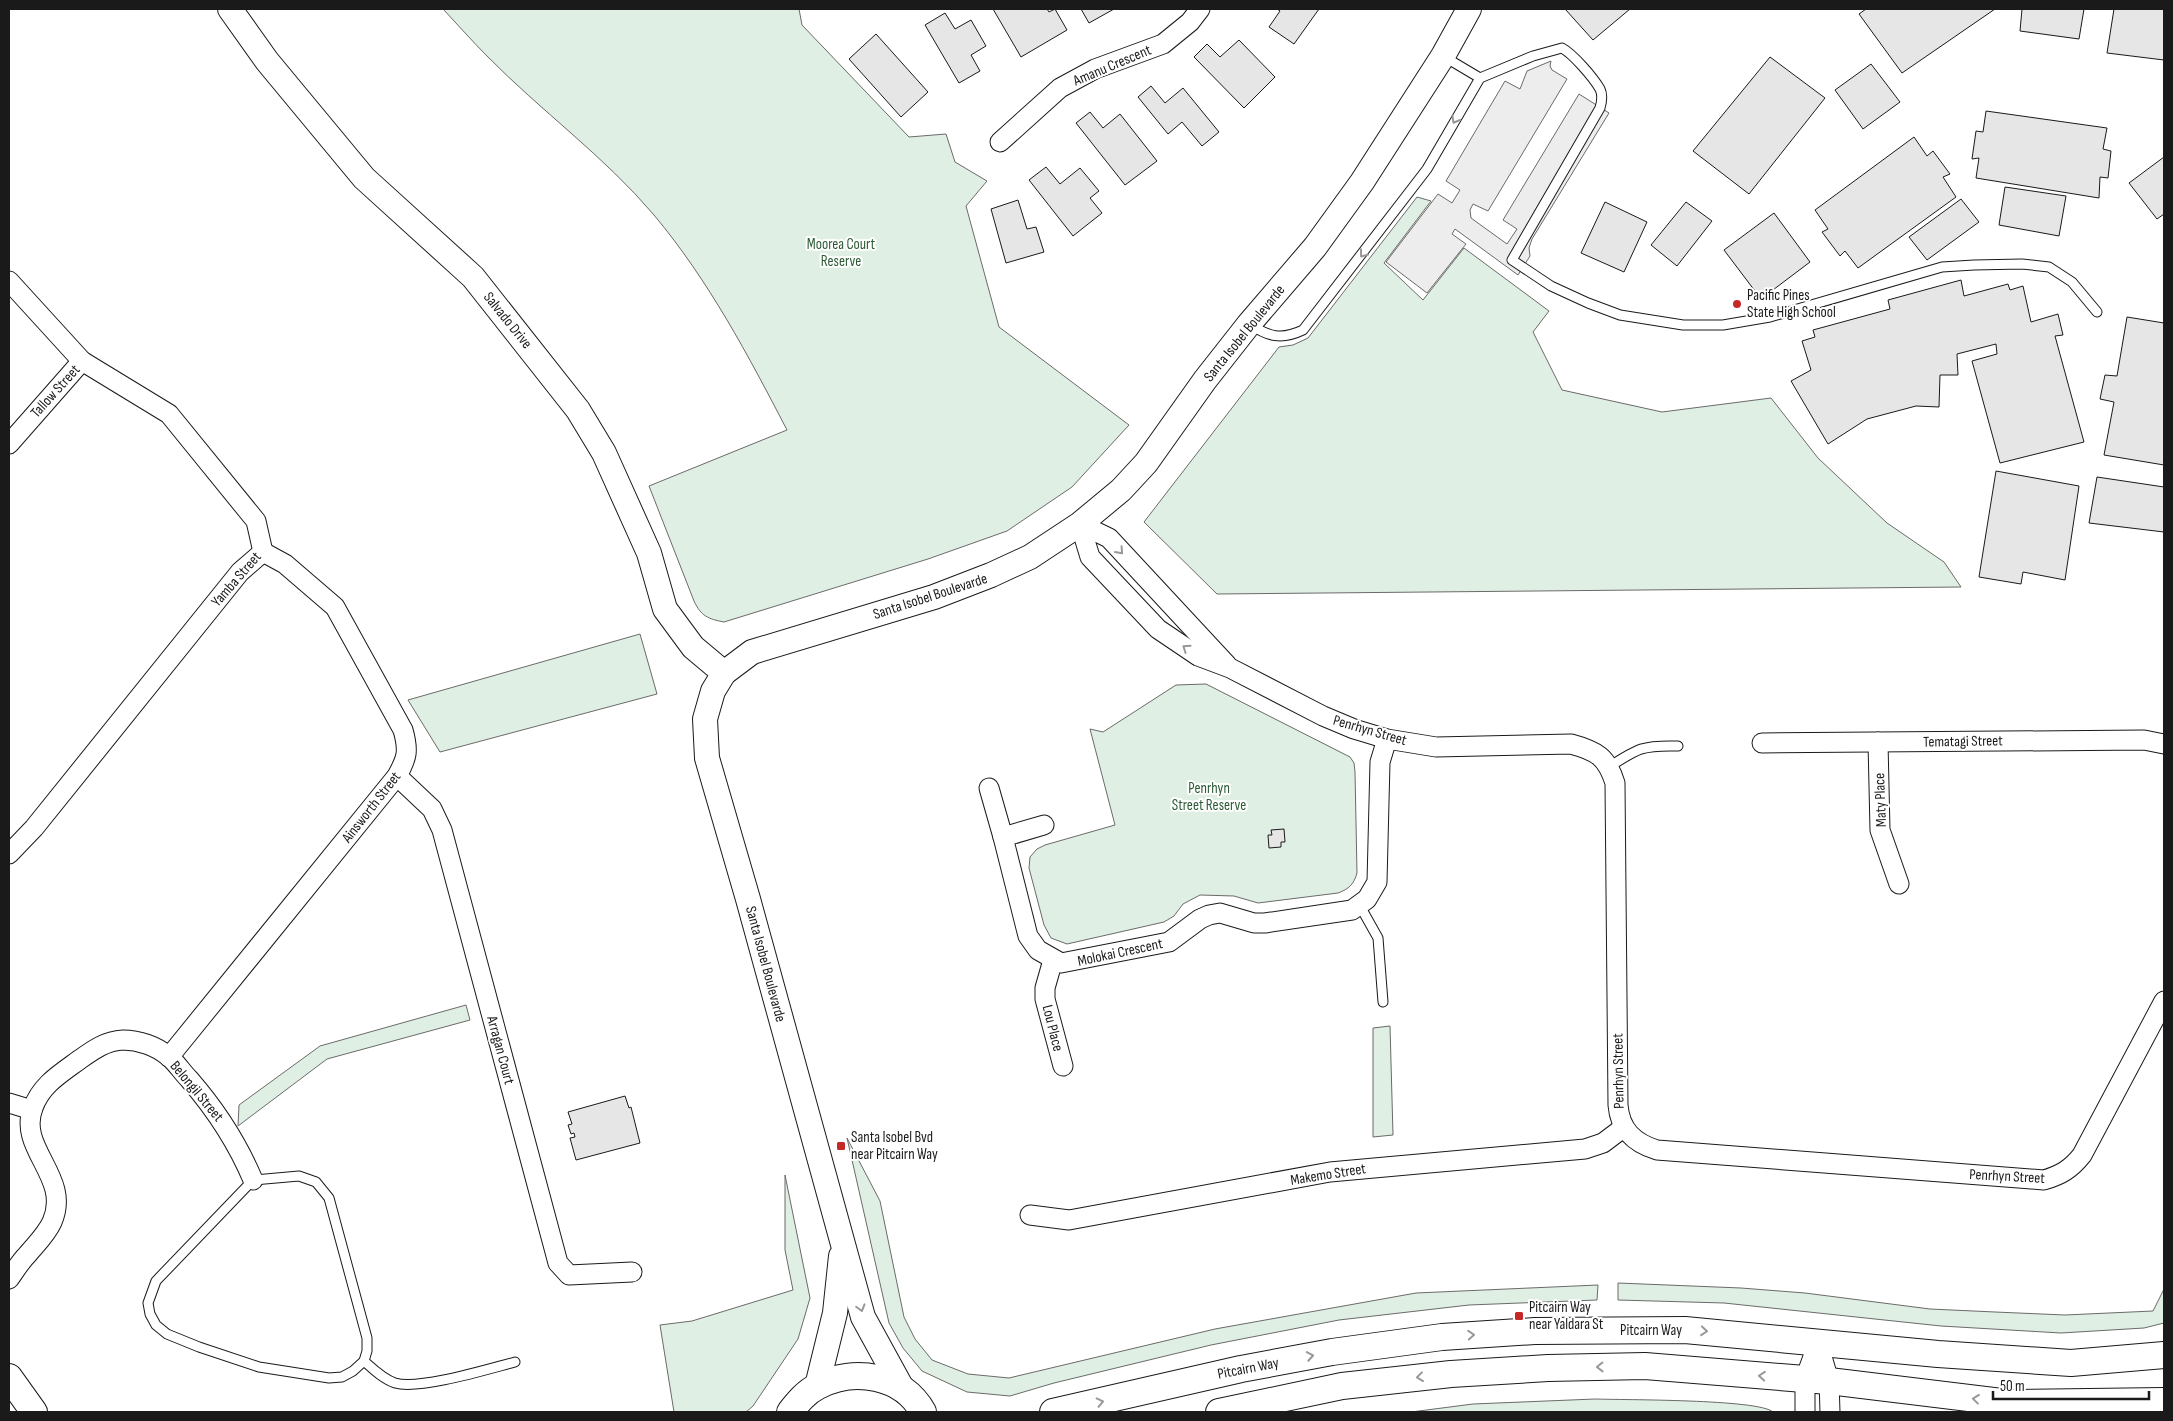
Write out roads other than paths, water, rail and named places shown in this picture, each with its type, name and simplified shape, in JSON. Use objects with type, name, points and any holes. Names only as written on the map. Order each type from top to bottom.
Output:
[{"type":"main road","name":"Pitcairn Way","points":[[1053,1412],[1241,1369],[1332,1352],[1442,1337],[1535,1330],[1685,1330],[1768,1336],[1818,1343],[1938,1354],[2071,1363],[2164,1355]]},
{"type":"main road","points":[[1219,1412],[1342,1386],[1451,1374],[1548,1368],[1645,1366],[1817,1380],[2010,1403],[2164,1401]]},
{"type":"main road","points":[[790,1412],[801,1398],[817,1386],[838,1378],[861,1375],[883,1379],[922,1405]]},
{"type":"main road","points":[[9,1377],[32,1412]]},
{"type":"main road","points":[[9,1402],[32,1412]]},
{"type":"street","name":"Salvado Drive","points":[[230,9],[267,61],[364,178],[474,277],[578,410],[604,454],[649,553],[665,610],[693,647],[724,673]]},
{"type":"street","name":"Amanu Crescent","points":[[1000,142],[1060,88],[1095,69],[1163,44],[1190,22],[1200,9]]},
{"type":"street","name":"Santa Isobel Boulevarde","points":[[922,1405],[863,1317],[748,899],[707,758],[705,718],[713,691],[724,673],[752,652],[934,596],[992,575],[1030,557],[1080,524],[1121,490],[1146,463],[1205,380],[1249,324],[1315,246],[1362,182],[1443,56],[1469,9]]},
{"type":"street","name":"Yamba Street","points":[[9,281],[82,362],[169,414],[256,521],[263,552],[240,572],[34,828],[9,854]]},
{"type":"street","name":"Tallow Street","points":[[9,444],[82,362]]},
{"type":"street","name":"Penrhyn Street","points":[[1080,524],[1109,538],[1230,668]]},
{"type":"street","name":"Penrhyn Street","points":[[1080,524],[1090,557],[1158,628],[1198,656],[1230,668],[1322,716],[1354,729],[1387,739],[1436,746],[1571,744],[1589,748],[1599,754],[1609,767],[1615,784],[1618,1105],[1623,1128],[1643,1146],[1657,1150],[2044,1180],[2060,1175],[2072,1167],[2082,1155],[2164,1001]]},
{"type":"street","name":"Ainsworth Street","points":[[169,1057],[397,776],[404,764],[408,746],[403,730],[336,608],[284,564],[263,552]]},
{"type":"street","points":[[1360,906],[1374,890],[1376,882],[1380,762],[1387,739]]},
{"type":"street","name":"Tematagi Street","points":[[1762,743],[2144,740],[2164,744]]},
{"type":"street","name":"Maty Place","points":[[1878,742],[1880,830],[1899,884]]},
{"type":"street","name":"Arragan Court","points":[[397,776],[432,808],[442,830],[558,1263],[569,1275],[632,1272]]},
{"type":"street","points":[[989,788],[1028,936],[1038,950],[1053,960]]},
{"type":"street","points":[[1003,837],[1044,826]]},
{"type":"street","name":"Molokai Crescent","points":[[1053,960],[1070,962],[1169,942],[1200,919],[1220,913],[1254,923],[1265,923],[1332,914],[1352,910],[1360,906]]},
{"type":"street","name":"Lou Place","points":[[1053,960],[1045,988],[1046,999],[1063,1066]]},
{"type":"street","name":"Belongil Street","points":[[9,1279],[43,1237],[53,1221],[57,1204],[56,1188],[51,1174],[34,1144],[31,1131],[32,1110],[38,1095],[50,1081],[96,1047],[121,1040],[136,1041],[149,1045],[169,1057],[208,1101],[226,1125],[243,1155],[254,1180]]},
{"type":"street","points":[[9,1103],[32,1110]]},
{"type":"street","name":"Makemo Street","points":[[1030,1215],[1069,1220],[1330,1172],[1585,1148],[1602,1142],[1623,1128]]},
{"type":"street","name":"Santa Isobel Boulevarde","points":[[817,1386],[835,1313],[843,1244]]},
{"type":"street","name":"Belongil Street","points":[[9,1266],[26,1256]]},
{"type":"street","points":[[1805,1412],[1817,1380],[1818,1343]]},
{"type":"street","points":[[1817,1380],[1830,1412]]},
{"type":"lane","points":[[1249,324],[1264,334],[1291,335],[1303,330],[1427,169],[1480,78],[1511,64],[1562,48],[1570,52],[1600,89],[1603,98],[1600,108],[1512,260],[1551,286],[1620,315],[1684,325],[1723,325],[1770,317],[1942,267],[2022,264],[2049,267],[2072,282],[2097,312]]},
{"type":"lane","points":[[1443,56],[1480,78]]},
{"type":"lane","points":[[1609,767],[1643,747],[1653,745],[1678,746]]},
{"type":"lane","points":[[1360,906],[1378,938],[1384,1002]]},
{"type":"lane","points":[[307,1177],[323,1189],[329,1198],[367,1338],[367,1351],[364,1361],[353,1371],[342,1377],[329,1378],[259,1367],[167,1334],[156,1325],[150,1314],[148,1303],[156,1281],[254,1180],[307,1177]]},
{"type":"lane","points":[[364,1361],[384,1378],[405,1385],[454,1378],[516,1362]]},
{"type":"place","name":"Pacific Pines State High School","points":[[1737,304]]},
{"type":"place","name":"Santa Isobel Bvd near Pitcairn Way","points":[[841,1146]]},
{"type":"place","name":"Pitcairn Way near Yaldara St","points":[[1519,1316]]},
{"type":"park label","name":"Moorea Court Reserve","points":[[841,252]]},
{"type":"park label","name":"Penrhyn Street Reserve","points":[[1209,796]]}]
